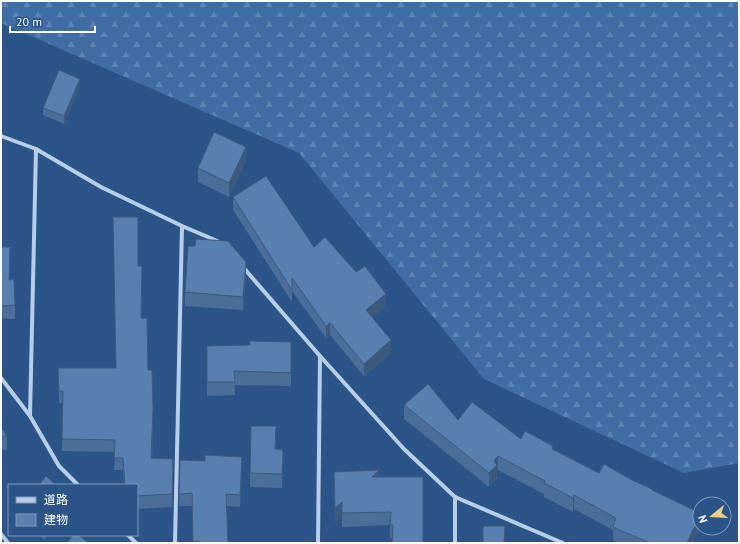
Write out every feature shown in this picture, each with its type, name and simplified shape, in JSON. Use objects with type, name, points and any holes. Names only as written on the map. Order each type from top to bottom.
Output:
[{"type":"street","points":[[1,136],[36,149],[101,187],[182,226],[222,243],[228,249]]},
{"type":"street","points":[[30,416],[36,149]]},
{"type":"street","points":[[175,543],[182,226]]},
{"type":"street","points":[[238,261],[320,356],[404,449],[455,497],[563,543]]},
{"type":"street","points":[[318,543],[320,356]]},
{"type":"street","points":[[1,378],[30,416],[59,466],[77,484]]},
{"type":"street","points":[[455,497],[455,543]]},
{"type":"street","points":[[1,534],[8,543]]},
{"type":"green space","points":[[1,1],[739,1],[739,463],[684,473],[484,379],[299,153],[1,23]]},
{"type":"building","points":[[59,70],[80,79],[64,116],[43,108]]},
{"type":"building","points":[[214,132],[246,147],[229,183],[198,168]]},
{"type":"building","points":[[266,176],[314,247],[325,237],[356,272],[365,266],[386,294],[366,310],[391,340],[364,364],[330,323],[326,326],[292,278],[292,290],[233,197]]},
{"type":"building","points":[[113,217],[138,217],[138,266],[142,266],[141,318],[147,318],[148,370],[152,370],[153,410],[151,458],[173,459],[172,494],[138,496],[138,484],[125,484],[123,458],[114,458],[115,440],[62,439],[63,391],[59,391],[58,368],[116,368]]},
{"type":"building","points":[[196,239],[228,241],[246,262],[243,297],[185,292],[188,246],[195,246]]},
{"type":"building","points":[[1,247],[10,247],[9,280],[14,279],[15,305],[1,306]]},
{"type":"building","points":[[250,341],[291,342],[291,373],[234,371],[235,382],[207,382],[207,346],[250,345]]},
{"type":"building","points":[[428,384],[458,420],[472,402],[521,439],[525,431],[553,446],[552,449],[599,473],[604,464],[630,479],[692,509],[692,532],[687,543],[650,543],[613,527],[616,518],[574,495],[573,498],[544,483],[545,481],[498,456],[494,461],[497,465],[489,473],[404,405]]},
{"type":"building","points":[[251,426],[276,426],[275,449],[283,450],[282,474],[250,473]]},
{"type":"building","points":[[1,427],[7,436],[1,436]]},
{"type":"building","points":[[205,455],[242,457],[240,495],[226,494],[228,543],[199,543],[199,541],[193,541],[192,493],[179,494],[180,460],[205,461]]},
{"type":"building","points":[[379,470],[372,477],[423,477],[423,543],[392,543],[393,525],[390,525],[391,512],[342,513],[342,502],[335,508],[334,472]]},
{"type":"building","points":[[46,476],[55,484],[40,484]]},
{"type":"building","points":[[483,526],[505,526],[504,543],[483,543]]},
{"type":"building","points":[[72,536],[79,536],[89,543],[67,543]]}]
